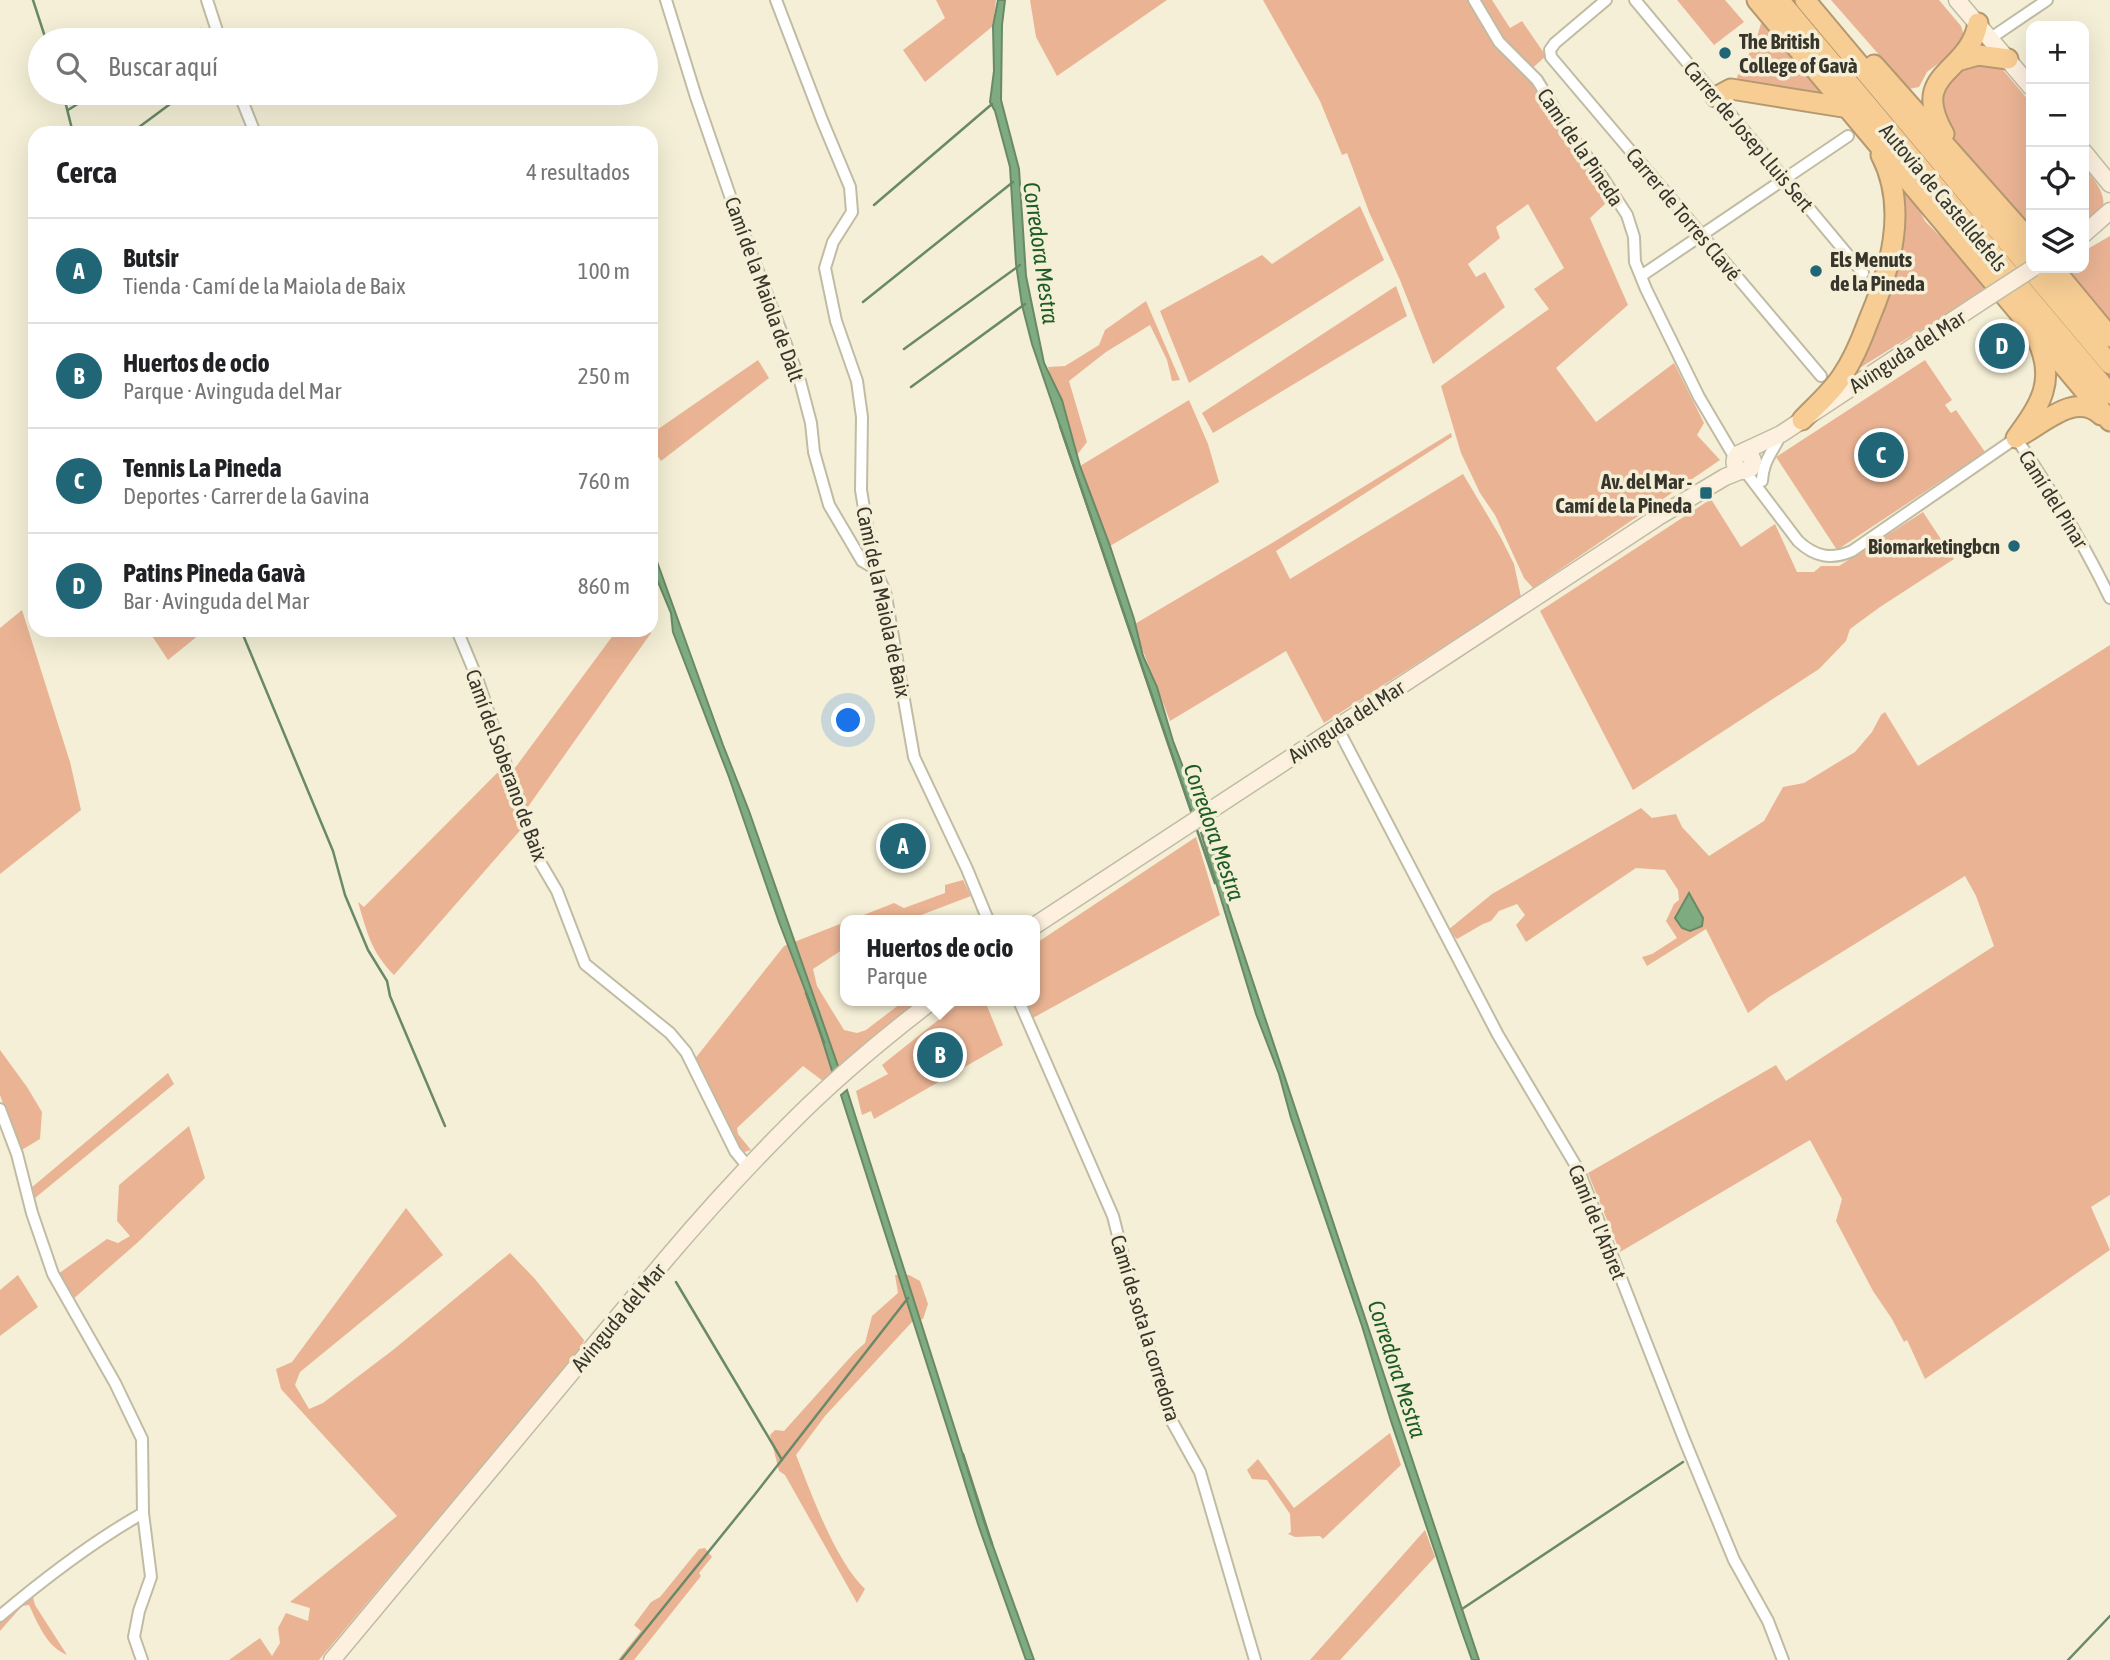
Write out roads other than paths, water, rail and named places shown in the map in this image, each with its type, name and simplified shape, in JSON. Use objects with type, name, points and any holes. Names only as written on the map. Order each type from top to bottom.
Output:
[{"type":"highway","points":[[1749,0],[1757,21]]},
{"type":"highway","points":[[1757,0],[1849,108],[1855,130],[1889,173],[1896,209],[1894,240],[1874,309],[1847,368],[1829,393],[1801,420]]},
{"type":"highway","name":"Autovia de Castelldefels","points":[[1779,0],[2110,394]]},
{"type":"highway","name":"Autovia de Castelldefels","points":[[1805,0],[2110,364]]},
{"type":"highway","points":[[1814,0],[2026,236]]},
{"type":"highway","points":[[1972,173],[1943,132],[1933,107],[1934,88],[1972,42],[1978,23]]},
{"type":"highway","points":[[1957,61],[1978,55],[2008,59]]},
{"type":"highway","points":[[1716,97],[1731,89],[1849,108]]},
{"type":"highway","points":[[1855,130],[2032,328],[2110,422]]},
{"type":"highway","points":[[2057,273],[2110,337]]},
{"type":"highway","points":[[2016,439],[2037,409],[2045,388],[2043,353],[2032,328]]},
{"type":"highway","points":[[2016,439],[2077,405],[2096,410],[2110,422]]},
{"type":"street","points":[[207,0],[216,28]]},
{"type":"street","name":"Camí de la Maiola de Dalt","points":[[666,0],[737,216],[800,381],[811,423],[814,452],[829,505],[862,561],[874,568]]},
{"type":"street","name":"Camí de la Maiola de Baix","points":[[776,0],[850,187],[852,212],[833,242],[825,268],[836,321],[857,381],[862,417],[861,490],[874,568],[885,591],[914,757],[986,915]]},
{"type":"street","name":"Camí de la Pineda","points":[[1474,0],[1499,42],[1537,80],[1570,134],[1619,201],[1634,237],[1635,262],[1699,397],[1743,462],[1760,493],[1807,550],[1830,557],[1852,551],[2016,439]]},
{"type":"street","name":"Carrer de Torres Clavé","points":[[1606,0],[1555,43],[1550,50],[1551,57],[1821,376]]},
{"type":"street","name":"Carrer de Josep Lluis Sert","points":[[1635,0],[1863,273]]},
{"type":"street","points":[[1957,0],[2029,84]]},
{"type":"street","points":[[1991,38],[2047,0]]},
{"type":"street","points":[[244,105],[252,126]]},
{"type":"street","points":[[1641,276],[1855,130]]},
{"type":"street","points":[[2089,158],[2110,184]]},
{"type":"street","points":[[2089,230],[2110,211]]},
{"type":"street","points":[[2089,231],[2110,222]]},
{"type":"street","name":"Avinguda del Mar","points":[[1040,922],[1743,462],[1801,420],[2026,273]]},
{"type":"street","points":[[1762,481],[1762,469],[1781,434]]},
{"type":"street","name":"Camí del Pinar","points":[[2016,439],[2051,490],[2110,598]]},
{"type":"street","name":"Camí de la Pineda","points":[[1743,462],[1762,481],[1770,504]]},
{"type":"street","name":"Camí del Soberano de Baix","points":[[460,637],[482,690],[537,857],[557,891],[585,964],[670,1033],[686,1052],[735,1151],[748,1167]]},
{"type":"street","name":"Camí de l'Arbret","points":[[1337,727],[1498,1035],[1579,1171],[1734,1560],[1768,1621],[1783,1660]]},
{"type":"street","name":"Avinguda del Mar","points":[[332,1660],[666,1259],[748,1167],[831,1085],[926,1006]]},
{"type":"street","name":"Camí de sota la corredora","points":[[1021,1006],[1113,1216],[1168,1416],[1200,1472],[1255,1660]]},
{"type":"street","points":[[0,1109],[17,1154],[32,1213],[53,1274],[115,1383],[142,1439],[143,1513],[151,1577],[139,1611],[134,1637],[142,1660]]},
{"type":"street","points":[[0,1616],[36,1586],[117,1528],[143,1513]]},
{"type":"waterway","points":[[33,0],[42,28]]},
{"type":"waterway","points":[[874,205],[992,104]]},
{"type":"waterway","points":[[66,105],[71,126]]},
{"type":"waterway","points":[[68,110],[76,105]]},
{"type":"waterway","points":[[140,126],[169,105]]},
{"type":"waterway","points":[[863,302],[1013,182]]},
{"type":"waterway","points":[[904,349],[1020,265]]},
{"type":"waterway","points":[[911,387],[1025,304]]},
{"type":"waterway","name":"Corredora Mestra","points":[[1060,426],[1192,814]]},
{"type":"waterway","points":[[244,637],[333,851],[345,895],[368,950],[387,981],[390,996],[445,1126]]},
{"type":"waterway","name":"Corredora Mestra","points":[[1196,827],[1215,883]]},
{"type":"waterway","points":[[806,993],[824,1043]]},
{"type":"waterway","points":[[676,1282],[782,1460]]},
{"type":"waterway","points":[[621,1660],[908,1298]]},
{"type":"waterway","points":[[963,1454],[992,1544]]},
{"type":"waterway","points":[[1462,1609],[1683,1462]]},
{"type":"waterway","points":[[2068,1660],[2110,1616]]},
{"type":"place","name":"The British College of Gavà","points":[[1725,53]]},
{"type":"place","name":"Els Menuts de la Pineda","points":[[1816,271]]},
{"type":"place","name":"Patins Pineda Gavà","points":[[2002,346]]},
{"type":"place","name":"Tennis La Pineda","points":[[1881,455]]},
{"type":"place","name":"Av. del Mar - Camí de la Pineda","points":[[1706,493]]},
{"type":"place","name":"Biomarketingbcn","points":[[2014,546]]},
{"type":"place","name":"Butsir","points":[[903,846]]},
{"type":"place","name":"Huertos de ocio","points":[[940,1055]]}]
